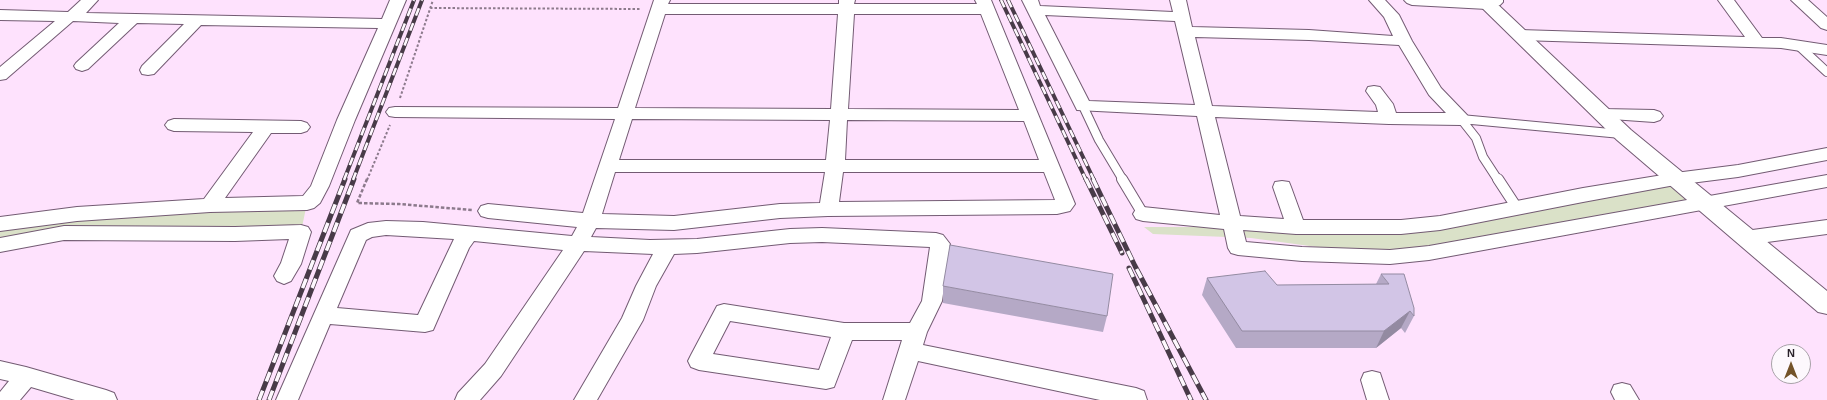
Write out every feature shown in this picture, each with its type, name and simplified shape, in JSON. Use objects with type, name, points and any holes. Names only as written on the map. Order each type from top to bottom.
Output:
[{"type":"street","points":[[0,75],[90,0]]},
{"type":"street","points":[[0,224],[77,214],[205,205],[307,203],[313,198],[398,0]]},
{"type":"street","points":[[1377,0],[1391,16],[1404,41],[1435,90],[1461,119]]},
{"type":"street","points":[[1412,0],[1489,1],[1520,35],[1624,134],[1745,238],[1823,298]]},
{"type":"street","points":[[1726,0],[1757,42]]},
{"type":"street","points":[[1799,0],[1827,25]]},
{"type":"street","points":[[466,400],[493,370],[578,244],[590,221],[660,4],[985,4],[1065,204],[1057,208],[828,209],[780,211],[674,223],[590,221],[488,211]]},
{"type":"street","points":[[828,209],[835,167],[847,5]]},
{"type":"street","points":[[1032,5],[1182,16],[1309,35],[1404,41]]},
{"type":"street","points":[[1032,5],[1082,106],[1389,118],[1461,119]]},
{"type":"street","points":[[0,15],[387,24]]},
{"type":"street","points":[[1182,16],[1238,248],[1302,254],[1390,257],[1429,253],[1825,184]]},
{"type":"street","points":[[82,66],[132,19]]},
{"type":"street","points":[[148,70],[196,20]]},
{"type":"street","points":[[1520,35],[1757,42],[1827,50]]},
{"type":"street","points":[[1374,91],[1384,104],[1389,118]]},
{"type":"street","points":[[395,112],[625,115],[1030,116]]},
{"type":"street","points":[[1603,114],[1654,116]]},
{"type":"street","points":[[174,125],[301,127]]},
{"type":"street","points":[[180,234],[205,205],[266,127]]},
{"type":"street","points":[[1143,214],[1232,223],[1296,227],[1401,228],[1440,223],[1675,179],[1738,171],[1827,154]]},
{"type":"street","points":[[607,166],[1051,166]]},
{"type":"street","points":[[1282,187],[1296,227]]},
{"type":"street","points":[[270,233],[288,204]]},
{"type":"street","points":[[64,233],[77,214]]},
{"type":"street","points":[[1745,238],[1827,227]]},
{"type":"street","points":[[286,400],[358,235],[368,230],[386,228],[423,229],[578,244],[650,247],[697,246],[806,235],[936,240],[940,244],[932,301],[913,342],[894,400]]},
{"type":"street","points":[[0,245],[64,233],[180,234],[301,232],[292,264],[284,276]]},
{"type":"street","points":[[324,315],[425,324],[460,245],[469,233]]},
{"type":"street","points":[[585,400],[632,320],[646,286],[668,246]]},
{"type":"street","points":[[844,331],[826,380],[699,361],[724,312],[844,331],[913,342],[1136,398],[1136,400]]},
{"type":"street","points":[[0,370],[26,376],[106,400]]},
{"type":"street","points":[[8,400],[26,376]]},
{"type":"lane","points":[[1799,46],[1827,72]]},
{"type":"lane","points":[[1082,106],[1099,140],[1143,214]]},
{"type":"lane","points":[[1461,119],[1624,134]]},
{"type":"lane","points":[[1461,119],[1476,138],[1483,157],[1517,208]]},
{"type":"path","points":[[433,0],[395,112],[357,203],[399,204],[488,211]]},
{"type":"path","points":[[430,8],[660,4]]},
{"type":"green space","points":[[1675,179],[1704,204],[1390,257],[1251,238],[1153,234],[1144,227],[1401,227]]},
{"type":"green space","points":[[307,203],[301,232],[64,233],[0,245],[0,224]]},
{"type":"building","points":[[950,245],[1113,274],[1107,316],[943,286]]},
{"type":"building","points":[[1265,271],[1277,285],[1389,284],[1381,274],[1404,274],[1414,308],[1414,316],[1410,311],[1384,331],[1242,331],[1207,278]]},
{"type":"railway","points":[[344,180],[414,0]]},
{"type":"railway","points":[[353,180],[422,0]]},
{"type":"railway","points":[[1001,0],[1086,180]]},
{"type":"railway","points":[[1008,0],[1094,180]]},
{"type":"railway","points":[[259,400],[345,179]]},
{"type":"railway","points":[[269,400],[354,179]]},
{"type":"railway","points":[[1086,179],[1122,253]]},
{"type":"railway","points":[[1093,179],[1135,266],[1206,400]]},
{"type":"railway","points":[[1129,268],[1191,400]]}]
